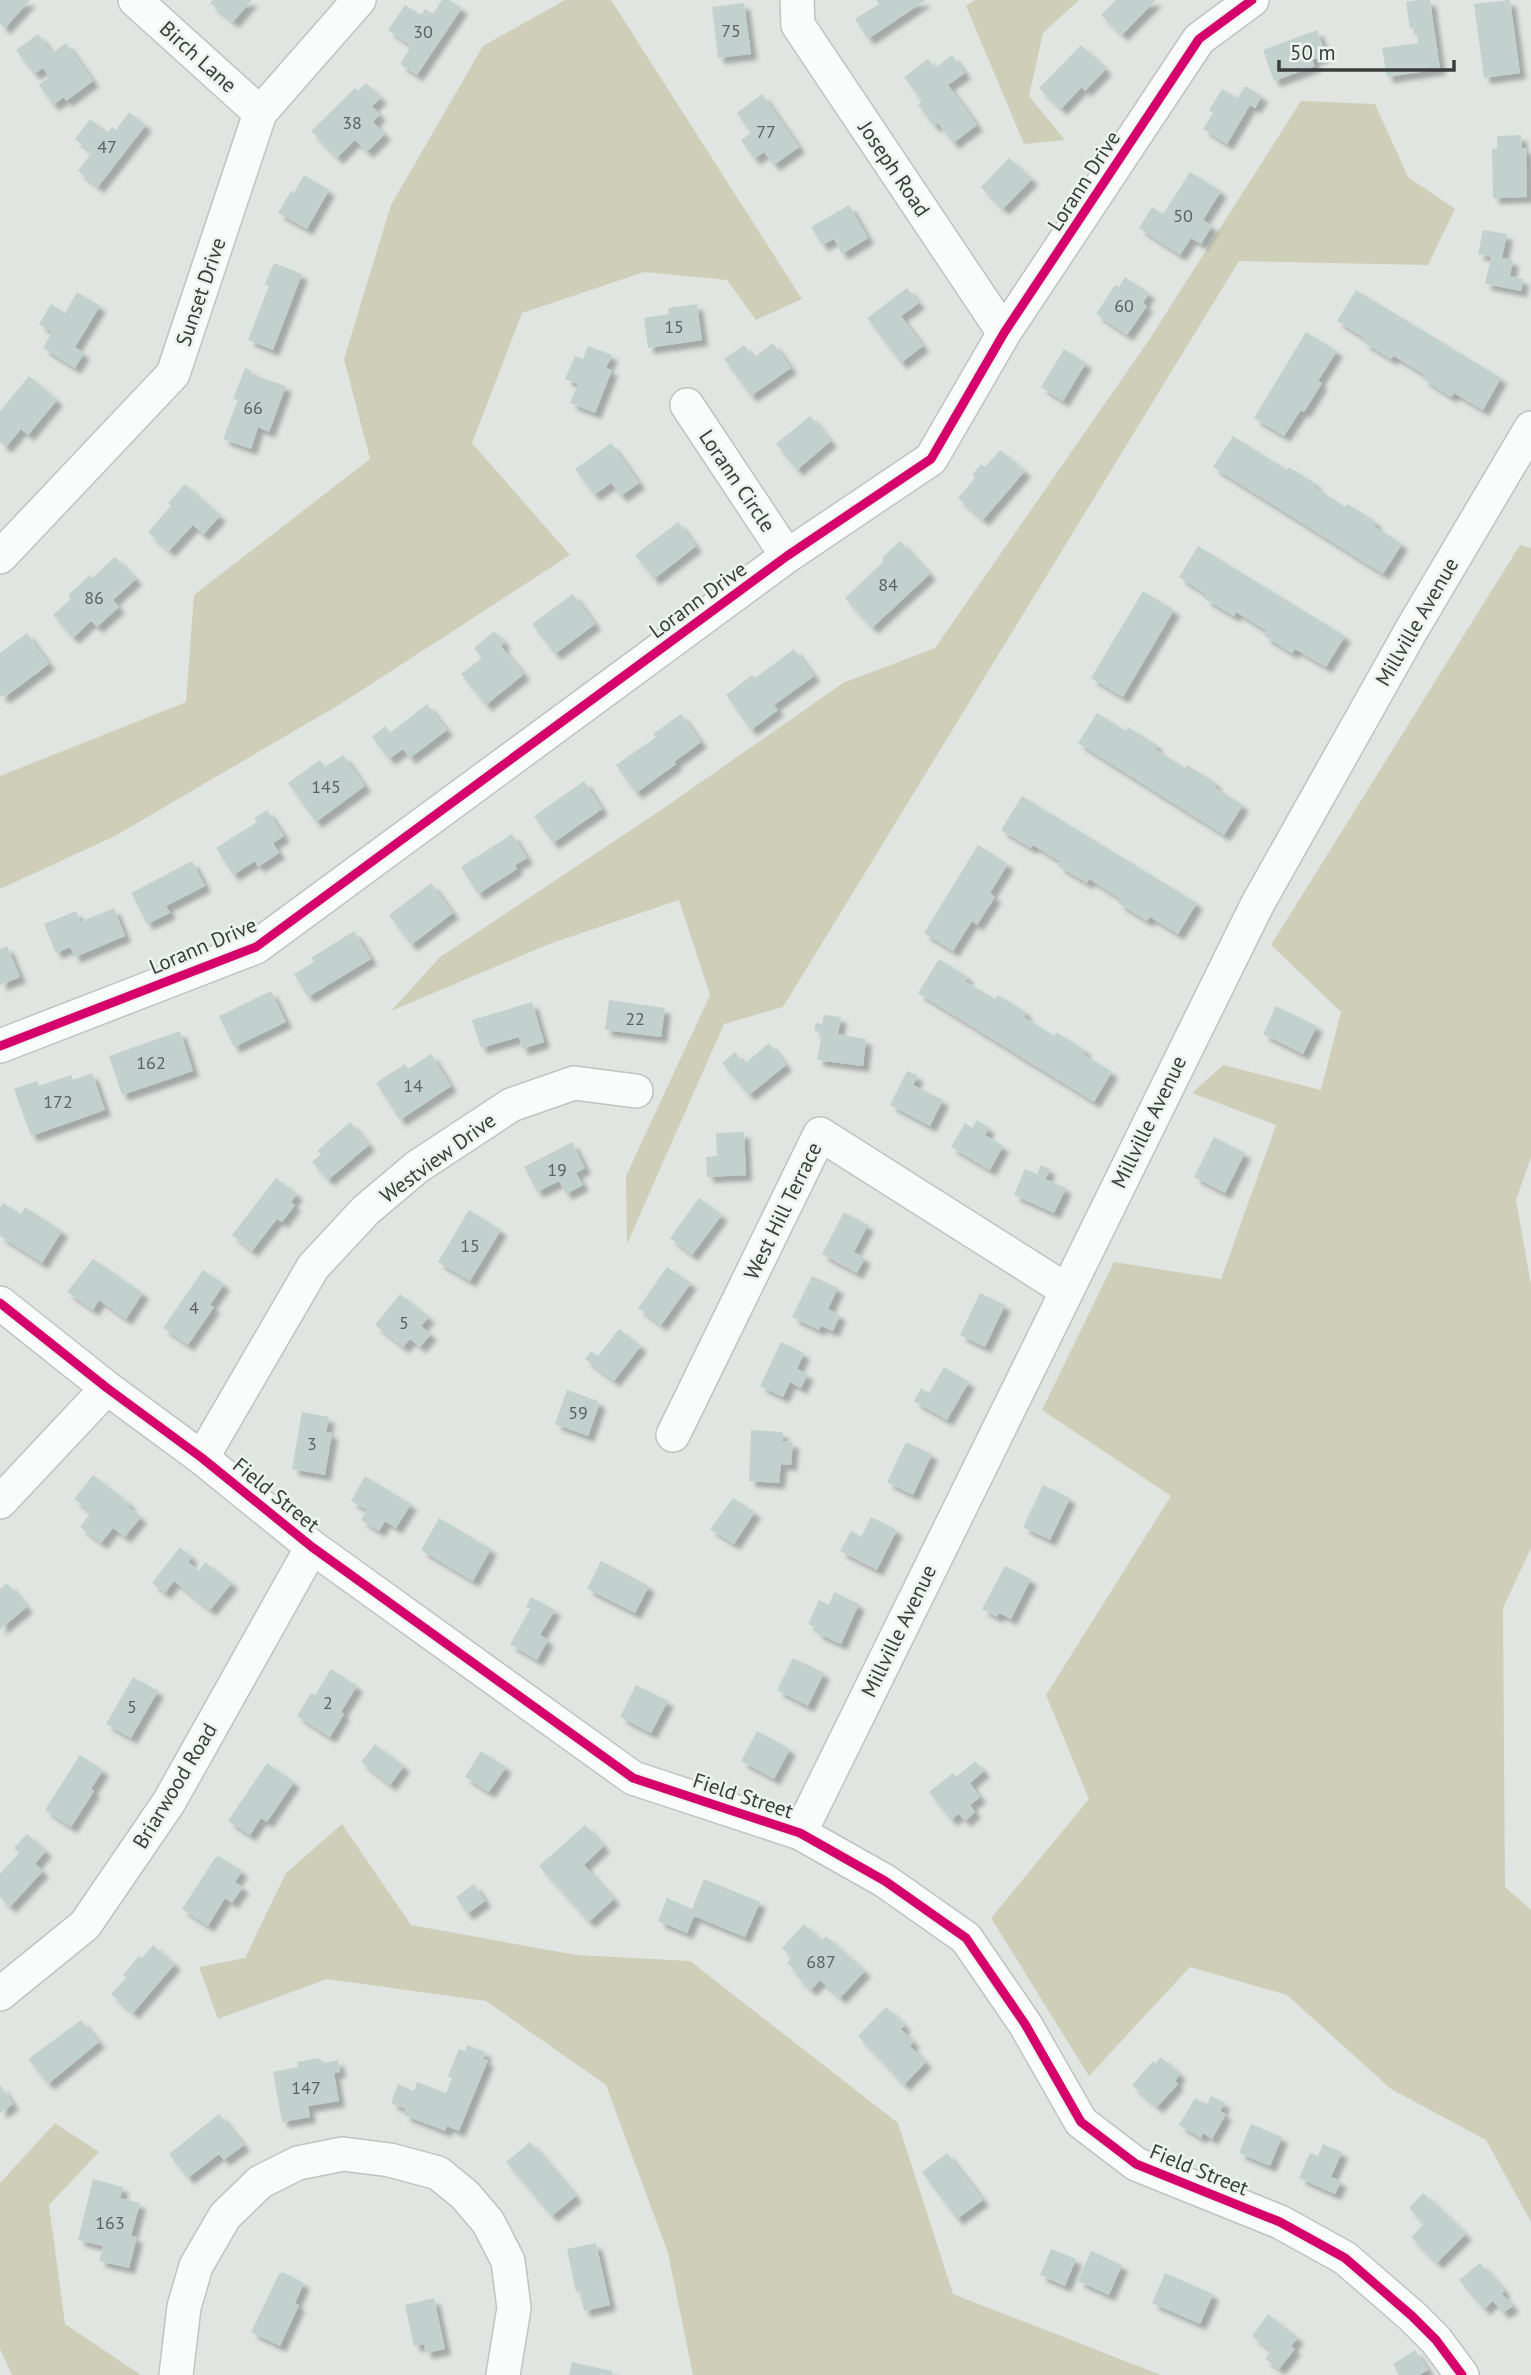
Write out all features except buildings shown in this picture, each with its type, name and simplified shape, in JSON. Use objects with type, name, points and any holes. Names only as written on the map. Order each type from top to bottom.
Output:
[{"type":"street","name":"Birch Lane","points":[[135,0],[261,113]]},
{"type":"street","name":"Sunset Drive","points":[[0,557],[173,374],[261,113],[359,0]]},
{"type":"street","name":"Joseph Road","points":[[797,0],[798,25],[1004,333]]},
{"type":"street","name":"Lorann Drive","points":[[0,1046],[256,947],[788,556],[931,459],[1004,333],[1199,39],[1252,0]]},
{"type":"street","name":"Lorann Circle","points":[[687,405],[788,556]]},
{"type":"street","name":"Millville Avenue","points":[[800,1833],[1256,905],[1412,629],[1531,428]]},
{"type":"street","name":"Westview Drive","points":[[202,1458],[313,1267],[366,1210],[386,1193],[417,1167],[511,1105],[574,1083],[636,1091]]},
{"type":"street","name":"West Hill Terrace","points":[[673,1435],[820,1134],[1066,1290]]},
{"type":"street","name":"Field Street","points":[[0,1303],[107,1388],[202,1458],[312,1547],[633,1779],[800,1833],[885,1881],[966,1938],[1025,2024],[1081,2122],[1136,2164],[1280,2222],[1345,2259],[1412,2316],[1436,2340],[1462,2375]]},
{"type":"street","points":[[0,1502],[107,1388]]},
{"type":"street","name":"Briarwood Road","points":[[0,1994],[85,1925],[169,1802],[312,1547]]},
{"type":"street","points":[[176,2375],[184,2307],[196,2266],[225,2216],[260,2182],[298,2163],[343,2154],[390,2160],[438,2173],[465,2195],[488,2222],[508,2261],[514,2308],[503,2375]]},
{"type":"green space","points":[[565,0],[611,0],[802,299],[756,320],[727,280],[644,272],[522,313],[472,443],[570,555],[342,703],[115,836],[0,889],[0,776],[186,702],[194,595],[370,459],[344,359],[391,205],[483,46]]},
{"type":"green space","points":[[975,0],[1079,0],[1043,33],[1029,96],[1065,140],[1024,144],[966,6]]},
{"type":"green space","points":[[1301,101],[1375,104],[1408,177],[1455,209],[1428,265],[1239,261],[783,1007],[724,1024],[627,1244],[626,1176],[710,995],[679,900],[549,944],[391,1011],[440,957],[661,810],[843,683],[935,648],[1149,340]]},
{"type":"green space","points":[[1520,545],[1531,548],[1531,1157],[1516,1200],[1531,1285],[1531,1548],[1503,1608],[1505,1887],[1531,1910],[1531,2222],[1486,2140],[1391,2089],[1287,1995],[1190,1967],[1089,2076],[991,1918],[1089,1799],[1046,1695],[1171,1496],[1042,1410],[1114,1262],[1221,1279],[1276,1125],[1192,1093],[1223,1065],[1321,1090],[1341,1012],[1271,945]]},
{"type":"green space","points":[[342,1824],[411,1925],[576,1955],[690,1961],[898,2123],[953,2294],[1161,2375],[693,2375],[668,2253],[606,2085],[486,2001],[327,1979],[218,2019],[199,1967],[245,1958],[286,1873]]},
{"type":"green space","points":[[55,2123],[99,2152],[49,2205],[65,2324],[141,2375],[12,2375],[0,2349],[0,2183]]},
{"type":"cycle path","points":[[0,1046],[256,947],[787,556],[931,459],[1004,333],[1199,39],[1252,0]]},
{"type":"cycle path","points":[[0,1303],[107,1388],[202,1458],[312,1547],[633,1778],[800,1833],[885,1881],[966,1938],[1025,2024],[1081,2122],[1136,2164],[1280,2222],[1345,2258],[1412,2316],[1436,2340],[1462,2375]]}]
